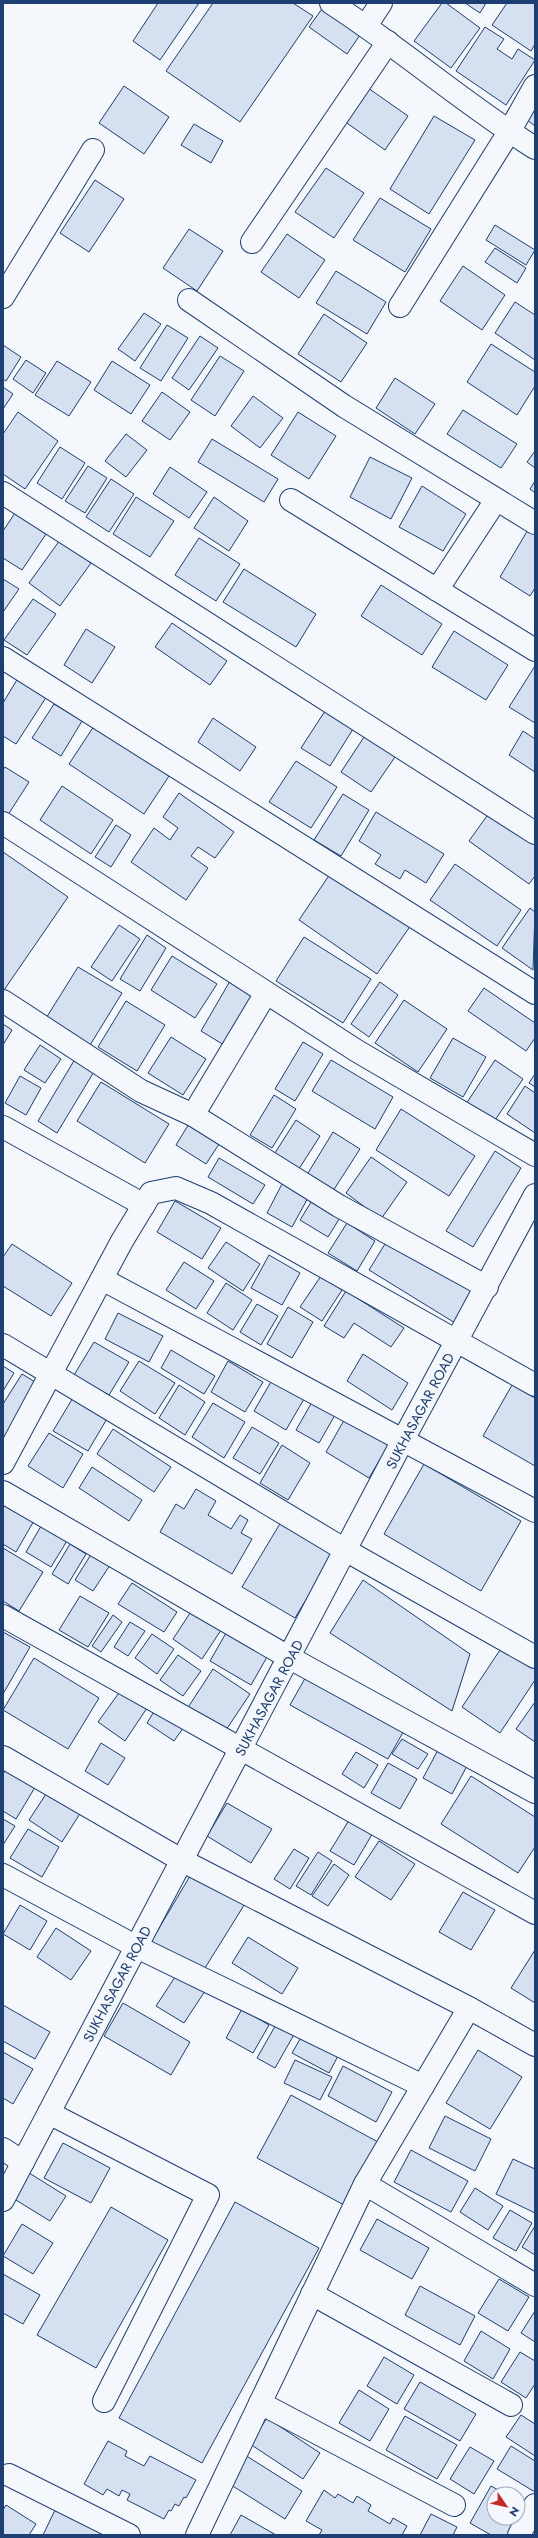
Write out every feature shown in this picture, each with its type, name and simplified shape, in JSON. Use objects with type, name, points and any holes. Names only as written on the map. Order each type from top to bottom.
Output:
[{"type":"street","points":[[331,3],[366,26],[509,132],[535,148]]},
{"type":"street","points":[[366,26],[381,3]]},
{"type":"street","points":[[252,242],[388,42]]},
{"type":"street","points":[[400,306],[509,132],[535,86]]},
{"type":"street","points":[[3,297],[93,150]]},
{"type":"street","points":[[189,300],[344,406],[496,500],[535,522]]},
{"type":"street","points":[[3,492],[535,833]]},
{"type":"street","points":[[291,500],[535,650]]},
{"type":"street","points":[[437,590],[496,500]]},
{"type":"street","points":[[3,658],[535,993]]},
{"type":"street","points":[[3,822],[357,1051],[535,1155]]},
{"type":"street","points":[[193,1115],[266,993]]},
{"type":"street","points":[[3,1001],[141,1091],[193,1115],[339,1206],[486,1287]]},
{"type":"street","points":[[3,1127],[144,1205]]},
{"type":"street","points":[[3,1463],[102,1279],[151,1193],[176,1188],[211,1202],[535,1385]]},
{"type":"street","name":"SUKHASAGAR ROAD","points":[[3,2200],[290,1658],[403,1440],[535,1195]]},
{"type":"street","points":[[102,1279],[535,1510]]},
{"type":"street","points":[[3,1345],[346,1551],[535,1657]]},
{"type":"street","points":[[3,1492],[290,1658],[535,1792]]},
{"type":"street","points":[[3,1616],[242,1748],[535,1913]]},
{"type":"street","points":[[3,1757],[183,1861],[469,2008],[535,2045]]},
{"type":"street","points":[[3,1875],[137,1947],[423,2086]]},
{"type":"street","points":[[197,2535],[366,2184],[469,2008]]},
{"type":"street","points":[[49,2113],[208,2195],[104,2401]]},
{"type":"street","points":[[3,2149],[23,2162]]},
{"type":"street","points":[[366,2184],[535,2285]]},
{"type":"street","points":[[312,2294],[511,2405]]},
{"type":"street","points":[[260,2403],[454,2505]]},
{"type":"street","points":[[9,2475],[129,2535]]},
{"type":"street","points":[[519,2535],[535,2504]]},
{"type":"building","points":[[158,3],[199,3],[160,60],[133,41]]},
{"type":"building","points":[[213,3],[293,3],[313,16],[240,122],[166,71]]},
{"type":"building","points":[[442,3],[446,3],[480,28],[451,68],[414,41]]},
{"type":"building","points":[[465,3],[486,3],[480,13]]},
{"type":"building","points":[[507,3],[535,3],[535,44],[531,51],[492,25]]},
{"type":"building","points":[[324,6],[362,32],[347,54],[309,27]]},
{"type":"building","points":[[485,27],[504,39],[497,49],[512,59],[518,49],[535,60],[506,105],[456,71]]},
{"type":"building","points":[[124,86],[169,117],[144,154],[99,123]]},
{"type":"building","points":[[368,88],[408,116],[385,150],[344,121]]},
{"type":"building","points":[[535,109],[535,126],[527,120]]},
{"type":"building","points":[[434,116],[475,140],[429,214],[390,189]]},
{"type":"building","points":[[194,124],[223,141],[211,163],[181,145]]},
{"type":"building","points":[[326,168],[364,193],[334,238],[295,212]]},
{"type":"building","points":[[95,180],[124,199],[89,252],[60,233]]},
{"type":"building","points":[[380,198],[431,229],[405,272],[353,240]]},
{"type":"building","points":[[495,225],[535,250],[526,265],[486,240]]},
{"type":"building","points":[[189,229],[223,251],[197,291],[163,268]]},
{"type":"building","points":[[287,234],[325,260],[299,298],[261,272]]},
{"type":"building","points":[[495,248],[526,268],[517,283],[485,262]]},
{"type":"building","points":[[463,266],[505,295],[482,330],[440,301]]},
{"type":"building","points":[[336,271],[386,302],[367,334],[316,303]]},
{"type":"building","points":[[515,302],[535,315],[535,360],[495,333]]},
{"type":"building","points":[[144,313],[161,324],[135,361],[118,349]]},
{"type":"building","points":[[324,314],[367,343],[341,382],[298,354]]},
{"type":"building","points":[[167,325],[188,338],[161,381],[140,368]]},
{"type":"building","points":[[200,336],[218,348],[189,390],[172,378]]},
{"type":"building","points":[[491,344],[535,372],[535,386],[517,415],[467,382]]},
{"type":"building","points":[[3,345],[21,357],[6,381],[3,379]]},
{"type":"building","points":[[220,356],[244,371],[215,416],[191,400]]},
{"type":"building","points":[[26,360],[46,373],[33,393],[13,379]]},
{"type":"building","points":[[57,361],[91,382],[69,416],[35,395]]},
{"type":"building","points":[[112,361],[150,385],[131,414],[94,390]]},
{"type":"building","points":[[395,378],[435,404],[415,434],[376,408]]},
{"type":"building","points":[[3,387],[13,394],[3,409]]},
{"type":"building","points":[[162,392],[190,412],[170,440],[142,421]]},
{"type":"building","points":[[253,396],[283,418],[260,448],[231,426]]},
{"type":"building","points":[[463,410],[517,444],[501,468],[447,434]]},
{"type":"building","points":[[18,412],[58,441],[25,489],[3,474],[3,434]]},
{"type":"building","points":[[298,412],[336,436],[309,479],[271,455]]},
{"type":"building","points":[[126,434],[147,450],[126,477],[105,461]]},
{"type":"building","points":[[212,439],[278,479],[264,502],[198,462]]},
{"type":"building","points":[[60,447],[85,463],[62,499],[37,483]]},
{"type":"building","points":[[535,451],[535,468],[527,462]]},
{"type":"building","points":[[370,457],[412,478],[391,519],[350,497]]},
{"type":"building","points":[[88,466],[107,478],[85,513],[65,501]]},
{"type":"building","points":[[170,467],[207,492],[189,518],[153,494]]},
{"type":"building","points":[[111,479],[134,494],[109,532],[86,517]]},
{"type":"building","points":[[535,481],[535,493],[530,489]]},
{"type":"building","points":[[422,486],[466,514],[443,551],[399,527]]},
{"type":"building","points":[[136,497],[174,521],[150,557],[113,534]]},
{"type":"building","points":[[214,497],[248,521],[229,551],[194,528]]},
{"type":"building","points":[[15,513],[46,534],[22,570],[3,558],[3,531]]},
{"type":"building","points":[[529,528],[535,532],[535,588],[530,596],[500,577]]},
{"type":"building","points":[[199,538],[240,564],[216,601],[175,575]]},
{"type":"building","points":[[60,540],[91,563],[60,606],[29,583]]},
{"type":"building","points":[[244,569],[316,614],[296,647],[223,602]]},
{"type":"building","points":[[3,579],[19,589],[3,612]]},
{"type":"building","points":[[381,585],[442,624],[422,655],[361,616]]},
{"type":"building","points":[[33,599],[56,614],[27,655],[4,640]]},
{"type":"building","points":[[172,623],[227,661],[210,685],[155,647]]},
{"type":"building","points":[[86,629],[115,647],[92,683],[64,665]]},
{"type":"building","points":[[454,631],[508,665],[486,700],[432,667]]},
{"type":"building","points":[[535,666],[535,723],[509,707]]},
{"type":"building","points":[[18,678],[47,696],[16,744],[3,736],[3,703]]},
{"type":"building","points":[[54,704],[82,721],[61,756],[32,738]]},
{"type":"building","points":[[325,711],[353,729],[330,766],[301,748]]},
{"type":"building","points":[[213,718],[256,747],[240,771],[198,742]]},
{"type":"building","points":[[94,726],[169,776],[144,814],[69,764]]},
{"type":"building","points":[[523,731],[535,739],[535,772],[509,755]]},
{"type":"building","points":[[366,734],[397,754],[371,792],[341,772]]},
{"type":"building","points":[[296,761],[337,787],[311,828],[269,802]]},
{"type":"building","points":[[5,767],[29,782],[6,818],[3,817],[3,770]]},
{"type":"building","points":[[62,786],[113,820],[91,854],[40,820]]},
{"type":"building","points":[[179,793],[234,832],[215,858],[198,847],[191,856],[208,868],[186,900],[131,862],[154,828],[170,840],[178,828],[163,817]]},
{"type":"building","points":[[343,794],[369,810],[341,856],[314,840]]},
{"type":"building","points":[[376,812],[444,854],[426,883],[405,870],[400,879],[375,864],[381,855],[359,841]]},
{"type":"building","points":[[489,813],[535,845],[535,876],[529,884],[469,841]]},
{"type":"building","points":[[116,825],[131,835],[111,867],[95,857]]},
{"type":"building","points":[[3,852],[68,897],[4,990],[3,990]]},
{"type":"building","points":[[455,864],[521,910],[497,946],[430,900]]},
{"type":"building","points":[[332,871],[411,925],[377,974],[299,920]]},
{"type":"building","points":[[530,908],[535,912],[533,970],[502,948]]},
{"type":"building","points":[[119,925],[140,939],[112,981],[91,967]]},
{"type":"building","points":[[147,935],[166,948],[140,991],[120,979]]},
{"type":"building","points":[[304,937],[371,979],[343,1023],[276,981]]},
{"type":"building","points":[[172,956],[217,984],[195,1018],[151,990]]},
{"type":"building","points":[[78,967],[122,993],[87,1050],[43,1023]]},
{"type":"building","points":[[230,981],[253,996],[224,1045],[201,1031]]},
{"type":"building","points":[[380,982],[398,995],[369,1037],[351,1024]]},
{"type":"building","points":[[484,988],[535,1023],[535,1038],[526,1051],[468,1011]]},
{"type":"building","points":[[404,1000],[447,1029],[418,1072],[375,1043]]},
{"type":"building","points":[[126,1001],[165,1025],[137,1071],[98,1047]]},
{"type":"building","points":[[3,1024],[12,1030],[3,1045]]},
{"type":"building","points":[[171,1037],[206,1059],[183,1095],[148,1073]]},
{"type":"building","points":[[453,1038],[486,1057],[463,1097],[430,1078]]},
{"type":"building","points":[[303,1042],[323,1054],[295,1101],[275,1089]]},
{"type":"building","points":[[40,1045],[61,1059],[45,1083],[24,1070]]},
{"type":"building","points":[[75,1059],[95,1070],[57,1133],[38,1121]]},
{"type":"building","points":[[331,1060],[393,1097],[375,1129],[312,1091]]},
{"type":"building","points":[[495,1060],[523,1079],[493,1123],[466,1104]]},
{"type":"building","points":[[535,1074],[535,1087],[529,1083]]},
{"type":"building","points":[[20,1076],[41,1088],[26,1115],[5,1103]]},
{"type":"building","points":[[101,1082],[169,1124],[145,1163],[77,1121]]},
{"type":"building","points":[[525,1086],[535,1093],[535,1133],[507,1114]]},
{"type":"building","points":[[274,1095],[296,1109],[272,1148],[250,1135]]},
{"type":"building","points":[[401,1109],[475,1156],[449,1196],[376,1150]]},
{"type":"building","points":[[296,1120],[320,1136],[297,1172],[273,1156]]},
{"type":"building","points":[[190,1122],[221,1141],[206,1164],[176,1145]]},
{"type":"building","points":[[333,1132],[360,1149],[331,1194],[305,1178]]},
{"type":"building","points":[[495,1151],[521,1168],[473,1247],[446,1231]]},
{"type":"building","points":[[371,1157],[407,1182],[381,1219],[346,1193]]},
{"type":"building","points":[[219,1158],[265,1185],[253,1204],[208,1177]]},
{"type":"building","points":[[283,1182],[309,1196],[292,1227],[267,1213]]},
{"type":"building","points":[[313,1199],[341,1216],[328,1237],[300,1220]]},
{"type":"building","points":[[175,1201],[221,1228],[202,1259],[157,1232]]},
{"type":"building","points":[[347,1223],[375,1241],[357,1271],[328,1253]]},
{"type":"building","points":[[388,1239],[479,1295],[460,1326],[369,1270]]},
{"type":"building","points":[[226,1242],[260,1264],[243,1291],[208,1268]]},
{"type":"building","points":[[12,1244],[72,1283],[51,1316],[3,1286],[3,1257]]},
{"type":"building","points":[[269,1255],[300,1273],[282,1305],[251,1288]]},
{"type":"building","points":[[184,1262],[214,1281],[196,1309],[166,1290]]},
{"type":"building","points":[[321,1276],[342,1290],[322,1321],[300,1307]]},
{"type":"building","points":[[226,1283],[252,1300],[233,1330],[207,1313]]},
{"type":"building","points":[[346,1291],[404,1328],[391,1347],[354,1323],[344,1338],[324,1326]]},
{"type":"building","points":[[257,1304],[278,1316],[261,1345],[240,1332]]},
{"type":"building","points":[[288,1307],[313,1322],[292,1358],[267,1344]]},
{"type":"building","points":[[118,1313],[163,1336],[149,1362],[105,1339]]},
{"type":"building","points":[[94,1342],[129,1362],[109,1395],[74,1375]]},
{"type":"building","points":[[171,1350],[215,1376],[204,1394],[161,1368]]},
{"type":"building","points":[[363,1354],[408,1383],[392,1410],[347,1381]]},
{"type":"building","points":[[139,1361],[175,1383],[155,1414],[120,1391]]},
{"type":"building","points":[[228,1361],[263,1382],[245,1412],[211,1392]]},
{"type":"building","points":[[3,1366],[14,1373],[3,1391]]},
{"type":"building","points":[[22,1374],[40,1385],[6,1438],[3,1436],[3,1404]]},
{"type":"building","points":[[272,1380],[304,1399],[286,1430],[254,1411]]},
{"type":"building","points":[[179,1385],[205,1402],[185,1435],[159,1418]]},
{"type":"building","points":[[512,1385],[535,1398],[535,1466],[483,1436]]},
{"type":"building","points":[[74,1396],[108,1417],[88,1451],[53,1431]]},
{"type":"building","points":[[312,1402],[335,1415],[319,1443],[296,1430]]},
{"type":"building","points":[[213,1403],[245,1422],[224,1458],[192,1437]]},
{"type":"building","points":[[347,1415],[391,1441],[369,1478],[326,1452]]},
{"type":"building","points":[[252,1427],[279,1443],[260,1474],[233,1458]]},
{"type":"building","points":[[113,1429],[171,1467],[154,1492],[97,1454]]},
{"type":"building","points":[[49,1433],[83,1454],[63,1488],[28,1466]]},
{"type":"building","points":[[282,1445],[310,1463],[288,1500],[260,1483]]},
{"type":"building","points":[[424,1464],[521,1521],[481,1591],[384,1534]]},
{"type":"building","points":[[92,1467],[142,1500],[129,1521],[79,1488]]},
{"type":"building","points":[[196,1489],[216,1501],[208,1515],[231,1529],[240,1515],[248,1520],[241,1533],[252,1539],[232,1574],[160,1532],[176,1504],[184,1509]]},
{"type":"building","points":[[7,1502],[35,1519],[16,1552],[3,1544],[3,1508]]},
{"type":"building","points":[[284,1517],[337,1548],[295,1618],[242,1587]]},
{"type":"building","points":[[44,1521],[70,1536],[51,1567],[26,1552]]},
{"type":"building","points":[[70,1544],[86,1554],[68,1584],[52,1574]]},
{"type":"building","points":[[3,1548],[43,1572],[19,1611],[3,1601]]},
{"type":"building","points":[[95,1548],[114,1559],[93,1591],[75,1580]]},
{"type":"building","points":[[363,1580],[470,1654],[452,1711],[330,1633]]},
{"type":"building","points":[[132,1583],[177,1612],[164,1632],[118,1604]]},
{"type":"building","points":[[80,1596],[109,1613],[88,1647],[59,1630]]},
{"type":"building","points":[[194,1607],[223,1627],[202,1659],[173,1639]]},
{"type":"building","points":[[113,1615],[122,1622],[101,1652],[92,1646]]},
{"type":"building","points":[[130,1622],[145,1631],[128,1656],[114,1647]]},
{"type":"building","points":[[230,1626],[271,1650],[251,1685],[210,1661]]},
{"type":"building","points":[[3,1632],[30,1647],[3,1694]]},
{"type":"building","points":[[152,1634],[174,1649],[157,1674],[135,1658]]},
{"type":"building","points":[[504,1644],[535,1665],[535,1680],[500,1733],[462,1707]]},
{"type":"building","points":[[178,1655],[201,1671],[183,1696],[160,1680]]},
{"type":"building","points":[[34,1658],[99,1698],[68,1749],[3,1710]]},
{"type":"building","points":[[213,1669],[250,1694],[224,1733],[187,1709]]},
{"type":"building","points":[[308,1673],[406,1727],[388,1759],[290,1705]]},
{"type":"building","points":[[121,1690],[147,1708],[125,1741],[98,1722]]},
{"type":"building","points":[[535,1702],[535,1742],[516,1729]]},
{"type":"building","points":[[158,1705],[186,1724],[174,1741],[147,1723]]},
{"type":"building","points":[[402,1739],[428,1754],[418,1769],[392,1754]]},
{"type":"building","points":[[101,1743],[125,1758],[108,1785],[85,1771]]},
{"type":"building","points":[[438,1750],[467,1766],[452,1794],[423,1778]]},
{"type":"building","points":[[356,1752],[378,1765],[364,1788],[342,1774]]},
{"type":"building","points":[[388,1763],[417,1779],[400,1809],[371,1793]]},
{"type":"building","points":[[8,1766],[37,1784],[16,1819],[3,1811],[3,1774]]},
{"type":"building","points":[[471,1776],[535,1817],[535,1847],[518,1873],[441,1824]]},
{"type":"building","points":[[48,1791],[81,1812],[62,1842],[29,1820]]},
{"type":"building","points":[[227,1803],[272,1829],[251,1863],[207,1836]]},
{"type":"building","points":[[351,1817],[374,1831],[354,1865],[330,1851]]},
{"type":"building","points":[[3,1819],[15,1826],[3,1845]]},
{"type":"building","points":[[28,1829],[59,1847],[42,1877],[10,1858]]},
{"type":"building","points":[[379,1841],[415,1864],[391,1900],[355,1877]]},
{"type":"building","points":[[294,1849],[309,1858],[290,1889],[274,1879]]},
{"type":"building","points":[[318,1852],[332,1861],[311,1895],[296,1886]]},
{"type":"building","points":[[334,1864],[349,1875],[328,1906],[312,1896]]},
{"type":"building","points":[[193,1871],[246,1902],[205,1968],[149,1945]]},
{"type":"building","points":[[463,1892],[495,1910],[471,1950],[439,1932]]},
{"type":"building","points":[[20,1905],[47,1921],[30,1950],[3,1934]]},
{"type":"building","points":[[56,1928],[91,1951],[71,1980],[37,1957]]},
{"type":"building","points":[[248,1937],[298,1968],[282,1994],[232,1963]]},
{"type":"building","points":[[535,1950],[535,2003],[511,1988]]},
{"type":"building","points":[[177,1974],[205,1991],[184,2023],[156,2006]]},
{"type":"building","points":[[123,2003],[190,2042],[171,2075],[104,2036]]},
{"type":"building","points":[[3,2005],[50,2032],[35,2059],[3,2041]]},
{"type":"building","points":[[242,2009],[269,2025],[253,2053],[226,2038]]},
{"type":"building","points":[[278,2021],[296,2031],[275,2068],[257,2058]]},
{"type":"building","points":[[303,2034],[339,2054],[329,2073],[292,2053]]},
{"type":"building","points":[[478,2050],[522,2077],[490,2129],[446,2103]]},
{"type":"building","points":[[3,2052],[33,2069],[13,2104],[3,2098]]},
{"type":"building","points":[[295,2060],[332,2077],[320,2100],[284,2083]]},
{"type":"building","points":[[343,2066],[392,2092],[376,2122],[328,2096]]},
{"type":"building","points":[[291,2095],[378,2142],[344,2205],[257,2158]]},
{"type":"building","points":[[445,2116],[491,2139],[475,2171],[429,2148]]},
{"type":"building","points":[[63,2143],[110,2168],[91,2203],[44,2178]]},
{"type":"building","points":[[411,2150],[468,2181],[451,2212],[394,2182]]},
{"type":"building","points":[[513,2159],[535,2169],[535,2213],[496,2194]]},
{"type":"building","points":[[26,2171],[66,2196],[50,2221],[11,2197]]},
{"type":"building","points":[[475,2188],[503,2206],[488,2230],[460,2212]]},
{"type":"building","points":[[235,2202],[319,2248],[202,2463],[119,2418]]},
{"type":"building","points":[[111,2207],[168,2240],[96,2368],[37,2335]]},
{"type":"building","points":[[510,2210],[532,2223],[516,2251],[493,2238]]},
{"type":"building","points":[[377,2219],[429,2248],[412,2279],[360,2250]]},
{"type":"building","points":[[22,2224],[53,2243],[33,2274],[3,2256]]},
{"type":"building","points":[[535,2226],[535,2255],[522,2247]]},
{"type":"building","points":[[3,2274],[40,2295],[23,2324],[3,2313]]},
{"type":"building","points":[[499,2279],[529,2297],[508,2331],[478,2313]]},
{"type":"building","points":[[420,2286],[475,2316],[460,2345],[405,2315]]},
{"type":"building","points":[[535,2311],[535,2342],[521,2333]]},
{"type":"building","points":[[481,2331],[510,2349],[493,2379],[464,2361]]},
{"type":"building","points":[[520,2352],[535,2361],[535,2384],[526,2398],[501,2382]]},
{"type":"building","points":[[384,2357],[414,2375],[397,2404],[367,2386]]},
{"type":"building","points":[[420,2382],[476,2414],[460,2441],[404,2409]]},
{"type":"building","points":[[359,2390],[389,2409],[370,2441],[339,2423]]},
{"type":"building","points":[[521,2415],[535,2424],[535,2456],[506,2437]]},
{"type":"building","points":[[405,2416],[457,2445],[437,2479],[386,2450]]},
{"type":"building","points":[[267,2418],[320,2453],[303,2479],[250,2444]]},
{"type":"building","points":[[108,2441],[127,2451],[125,2456],[144,2466],[150,2456],[196,2480],[186,2498],[184,2497],[179,2506],[175,2504],[171,2511],[169,2510],[164,2519],[127,2500],[130,2494],[122,2490],[119,2496],[107,2489],[103,2495],[84,2484]]},
{"type":"building","points":[[511,2446],[535,2461],[535,2492],[526,2486],[497,2469]]},
{"type":"building","points":[[470,2447],[494,2461],[474,2494],[450,2479]]},
{"type":"building","points":[[245,2455],[302,2491],[285,2519],[228,2483]]},
{"type":"building","points":[[324,2490],[335,2498],[338,2494],[353,2503],[357,2496],[371,2505],[368,2511],[390,2524],[393,2518],[407,2526],[402,2535],[319,2535],[322,2530],[306,2521]]},
{"type":"building","points":[[486,2495],[486,2526],[518,2526],[513,2535],[491,2535],[470,2523]]},
{"type":"building","points":[[6,2505],[36,2524],[29,2535],[3,2535],[3,2510]]},
{"type":"building","points":[[526,2505],[529,2507],[526,2512]]},
{"type":"building","points":[[56,2508],[112,2535],[43,2535]]},
{"type":"building","points":[[431,2514],[457,2527],[453,2535],[420,2535]]},
{"type":"building","points":[[241,2515],[276,2535],[230,2535]]}]
